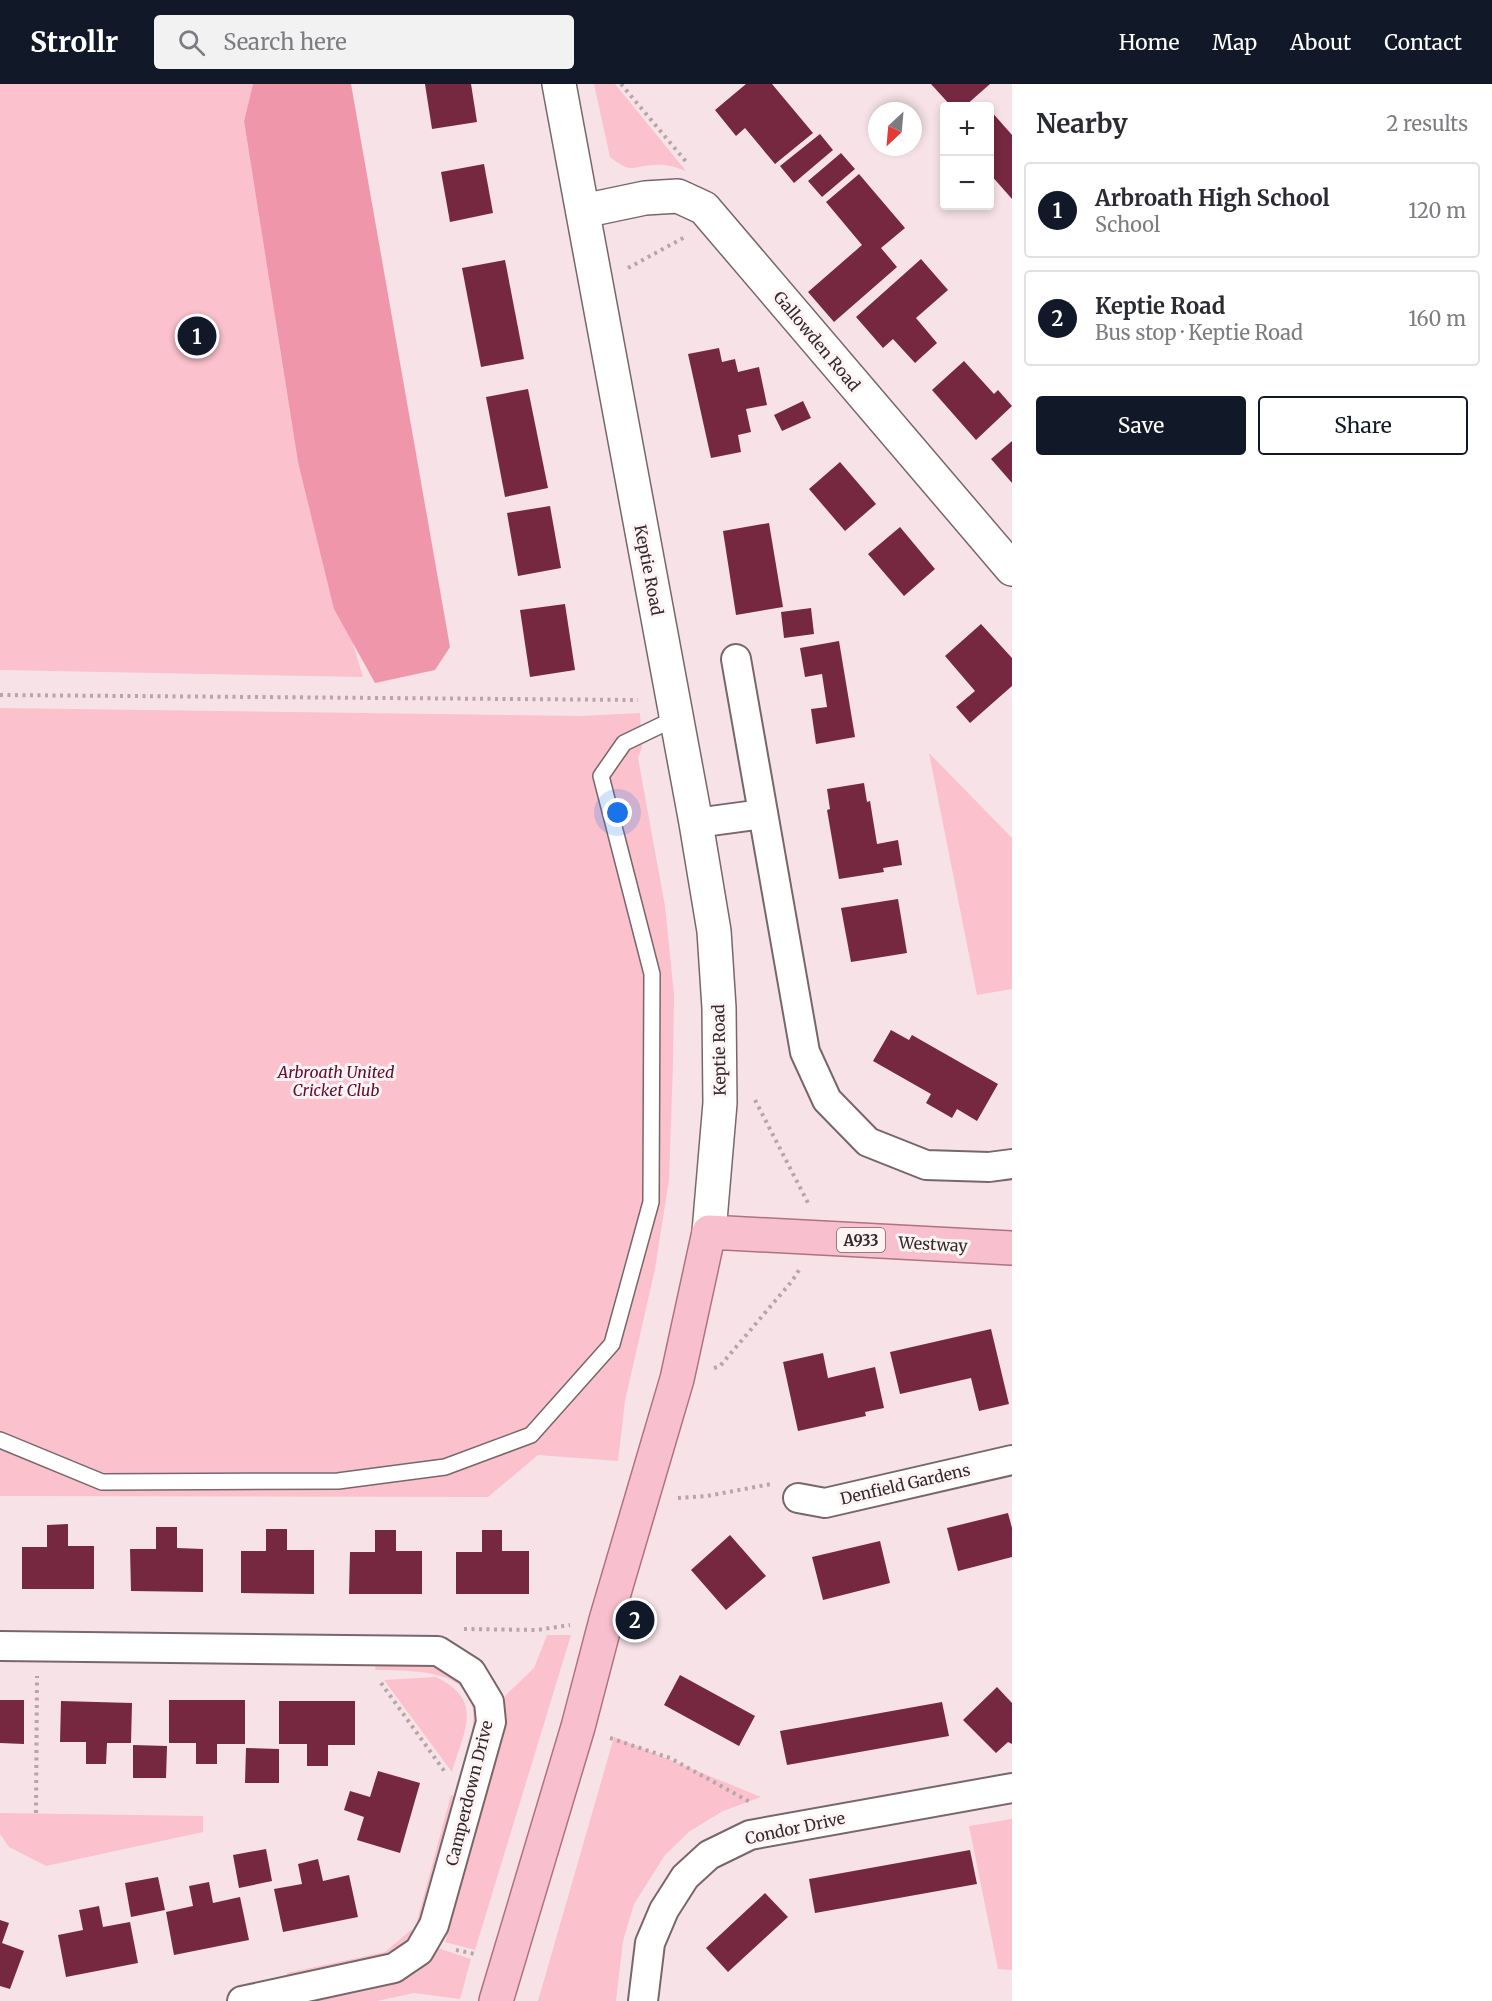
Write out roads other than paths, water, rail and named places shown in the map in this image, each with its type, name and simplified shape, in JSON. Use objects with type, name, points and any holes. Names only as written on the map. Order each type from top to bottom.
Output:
[{"type":"main road","name":"Keptie Road","points":[[496,2001],[578,1727],[606,1620],[677,1379],[709,1232],[720,1103],[714,931],[559,84]]},
{"type":"main road","name":"Gallowden Road","points":[[583,211],[645,198],[678,196],[704,208],[1012,569]]},
{"type":"main road","name":"Westway","points":[[709,1232],[1012,1248]]},
{"type":"street","points":[[736,659],[805,1052],[827,1100],[868,1142],[926,1165],[989,1167],[1012,1164]]},
{"type":"street","points":[[696,823],[763,814]]},
{"type":"street","name":"Denfield Gardens","points":[[798,1498],[825,1503],[1012,1460]]},
{"type":"street","name":"Camperdown Drive","points":[[0,1646],[438,1651],[471,1672],[489,1702],[491,1722],[434,1925],[428,1938],[418,1952],[394,1968],[242,2001]]},
{"type":"street","name":"Condor Drive","points":[[643,2001],[650,1942],[664,1910],[685,1877],[709,1855],[750,1835],[1012,1788]]},
{"type":"lane","points":[[0,1440],[102,1482],[327,1482],[445,1467],[531,1435],[612,1344],[651,1202],[652,974],[601,776],[624,743],[675,709]]},
{"type":"place","name":"Arbroath High School","points":[[197,336]]},
{"type":"place","name":"Keptie Road","points":[[635,1620]]},
{"type":"park label","name":"Arbroath United Cricket Club","points":[[336,1081]]}]
